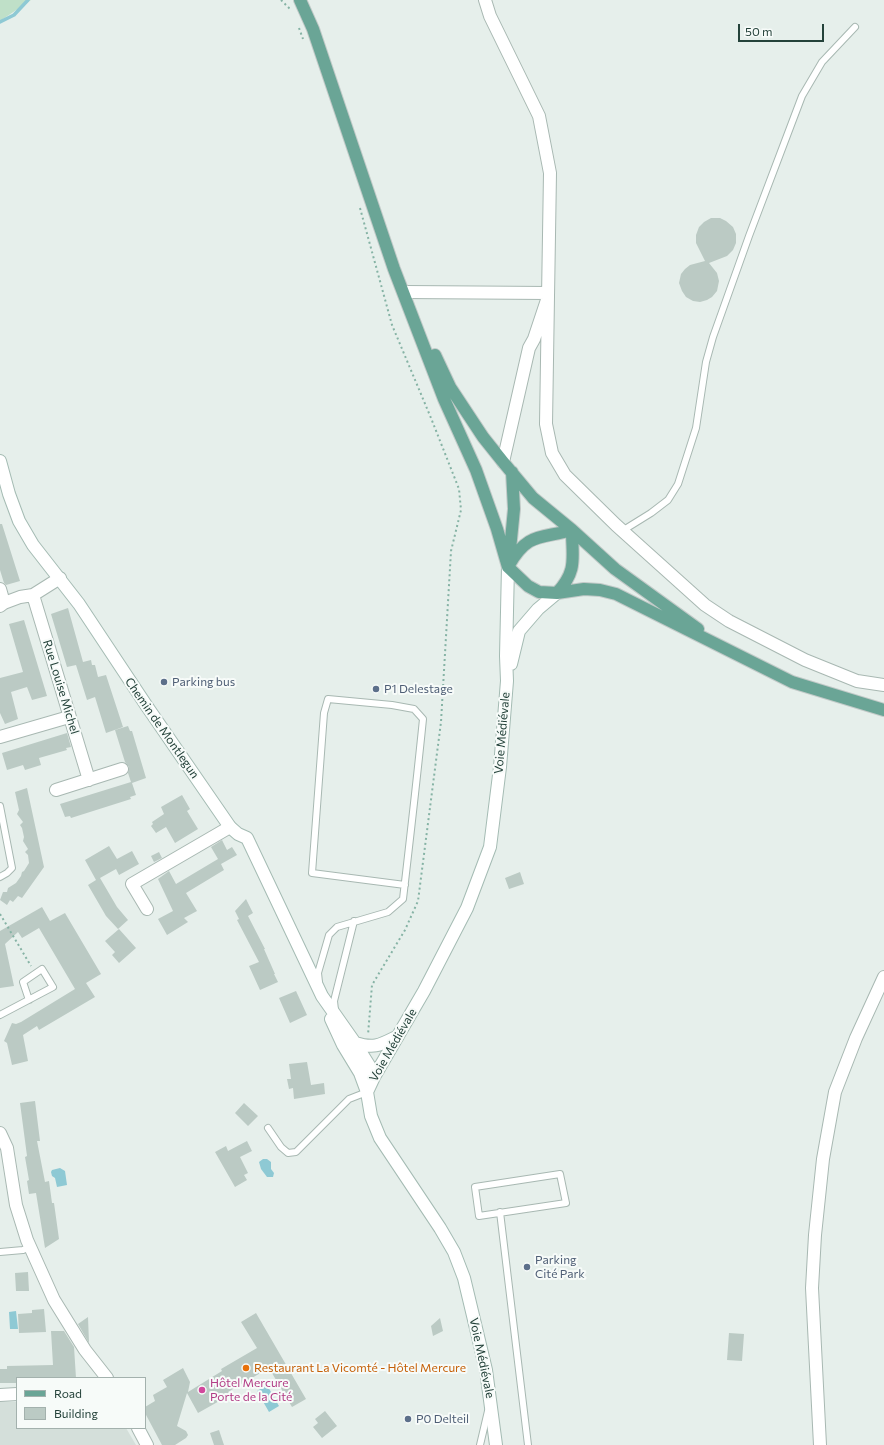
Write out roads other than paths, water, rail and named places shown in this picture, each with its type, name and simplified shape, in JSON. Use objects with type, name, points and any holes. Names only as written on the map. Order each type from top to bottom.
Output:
[{"type":"main road","points":[[300,0],[312,29],[394,269],[444,399],[476,470],[497,529],[508,567],[528,586],[539,592],[557,593],[584,589],[600,590],[616,594],[792,682],[884,710]]},
{"type":"main road","points":[[394,269],[450,387],[483,437],[533,498],[572,530],[615,569],[730,652]]},
{"type":"main road","points":[[508,567],[514,509],[512,472]]},
{"type":"main road","points":[[508,567],[516,553],[523,545],[542,536],[572,530]]},
{"type":"main road","points":[[557,593],[566,584],[571,574],[573,564],[572,530]]},
{"type":"street","points":[[485,0],[490,16],[539,116],[550,174],[546,424],[552,454],[565,475],[622,531],[705,605],[729,621],[805,660],[857,681],[884,686]]},
{"type":"street","points":[[405,292],[548,295]]},
{"type":"street","points":[[503,462],[529,348],[534,340],[548,295]]},
{"type":"street","name":"Chemin de Montlegun","points":[[0,461],[9,494],[19,521],[34,545],[79,604],[230,827],[238,834],[247,838],[321,993],[338,1034],[360,1073],[367,1092]]},
{"type":"street","points":[[507,681],[506,656],[508,567]]},
{"type":"street","points":[[0,589],[2,605],[20,597],[33,595],[60,578]]},
{"type":"street","points":[[507,681],[519,631],[538,609],[557,593]]},
{"type":"street","name":"Rue Louise Michel","points":[[33,595],[89,780]]},
{"type":"street","name":"Voie Médiévale","points":[[496,1445],[486,1370],[464,1278],[454,1252],[440,1228],[380,1138],[372,1116],[367,1092],[374,1077],[424,991],[467,908],[490,847],[500,767],[507,681]]},
{"type":"street","points":[[0,737],[69,717]]},
{"type":"street","points":[[56,790],[122,769]]},
{"type":"street","points":[[147,909],[132,884],[230,827]]},
{"type":"street","points":[[820,1445],[812,1288],[815,1235],[823,1159],[835,1092],[856,1038],[884,976]]},
{"type":"street","name":"Chemin de Montlegun","points":[[321,993],[336,1016],[361,1045],[374,1077]]},
{"type":"street","points":[[361,1045],[377,1046],[398,1036]]},
{"type":"street","points":[[0,1133],[7,1148],[16,1205],[30,1247],[54,1300],[85,1350],[106,1377]]},
{"type":"street","points":[[0,1395],[16,1394]]},
{"type":"street","points":[[139,1429],[147,1445]]},
{"type":"lane","points":[[622,531],[651,513],[668,500],[678,484],[696,428],[706,362],[713,336],[802,96],[822,62],[855,27]]},
{"type":"lane","points":[[321,993],[318,974],[329,935],[337,926],[388,912],[404,899],[423,719],[414,709],[392,704],[328,699],[324,713],[312,873],[405,886]]},
{"type":"lane","points":[[0,806],[12,868],[0,878]]},
{"type":"lane","points":[[336,1016],[334,1001],[354,921]]},
{"type":"lane","points":[[0,1016],[30,1000],[53,987],[42,970],[23,982],[30,1000]]},
{"type":"lane","points":[[268,1128],[281,1148],[288,1153],[296,1152],[349,1099],[367,1092]]},
{"type":"lane","points":[[560,1174],[566,1203],[500,1212],[479,1216],[475,1187],[560,1174]]},
{"type":"lane","points":[[500,1212],[528,1445]]},
{"type":"lane","points":[[0,1252],[23,1250],[30,1247]]},
{"type":"lane","points":[[480,1445],[491,1399]]},
{"type":"water","points":[[263,1159],[267,1159],[271,1162],[271,1169],[274,1173],[273,1177],[267,1177],[261,1169],[259,1162]]},
{"type":"water","points":[[60,1168],[65,1171],[67,1185],[57,1187],[55,1178],[52,1176],[51,1172],[52,1170]]},
{"type":"water","points":[[16,1311],[18,1329],[10,1329],[9,1312]]},
{"type":"water","points":[[267,1385],[279,1406],[269,1412],[257,1391]]},
{"type":"waterway","points":[[0,22],[14,15],[28,0]]},
{"type":"place","name":"Parking bus","points":[[164,682]]},
{"type":"place","name":"P1 Delestage","points":[[376,689]]},
{"type":"place","name":"Parking Cité Park","points":[[527,1267]]},
{"type":"place","name":"Restaurant La Vicomté - Hôtel Mercure","points":[[246,1368]]},
{"type":"place","name":"Hôtel Mercure Porte de la Cité","points":[[202,1390]]},
{"type":"place","name":"P0 Delteil","points":[[408,1419]]}]
